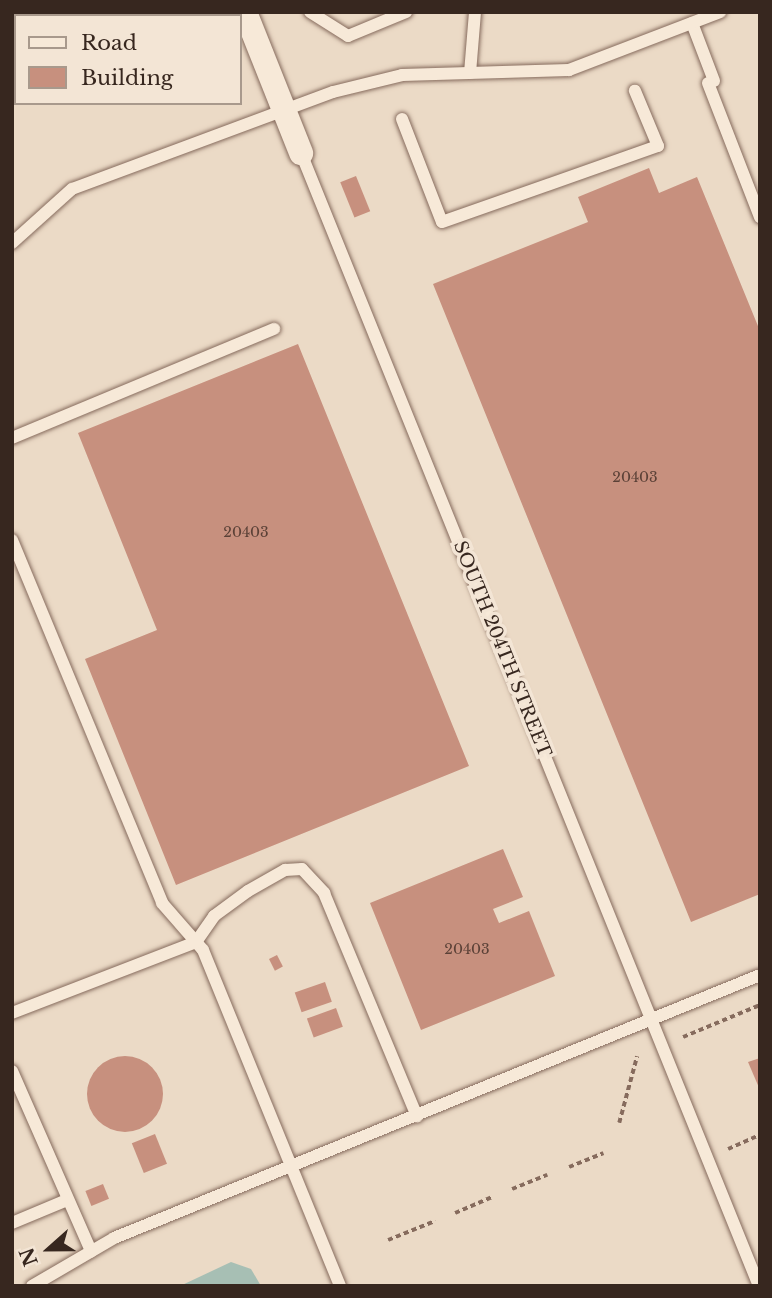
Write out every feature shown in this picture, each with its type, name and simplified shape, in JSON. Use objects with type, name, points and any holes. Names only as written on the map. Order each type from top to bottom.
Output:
[{"type":"street","name":"SOUTH 204TH STREET","points":[[245,12],[301,153]]},
{"type":"lane","points":[[310,12],[348,36],[406,12]]},
{"type":"lane","points":[[470,73],[475,12]]},
{"type":"lane","points":[[12,243],[72,189],[285,110],[402,75],[569,70],[719,12]]},
{"type":"lane","points":[[692,23],[711,82],[754,189],[760,217]]},
{"type":"lane","points":[[402,119],[442,222],[658,146],[635,91]]},
{"type":"lane","name":"SOUTH 204TH STREET","points":[[301,153],[759,1286]]},
{"type":"lane","points":[[12,438],[274,329]]},
{"type":"lane","points":[[12,540],[162,904],[196,942],[293,1166],[340,1286]]},
{"type":"lane","points":[[12,1013],[196,942],[214,916],[248,891],[285,870],[313,875],[417,1116]]},
{"type":"lane","points":[[32,1286],[91,1251],[760,975]]},
{"type":"lane","points":[[12,1071],[62,1178],[66,1200],[91,1251]]},
{"type":"lane","points":[[12,1223],[66,1200]]},
{"type":"path","points":[[683,1037],[760,1005]]},
{"type":"path","points":[[620,1123],[637,1056]]},
{"type":"path","points":[[728,1149],[760,1135]]},
{"type":"path","points":[[569,1167],[603,1153]]},
{"type":"path","points":[[512,1189],[547,1175]]},
{"type":"path","points":[[455,1213],[492,1197]]},
{"type":"path","points":[[388,1240],[435,1221]]},
{"type":"shaded area","points":[[231,1262],[251,1269],[261,1286],[180,1286]]},
{"type":"building","points":[[12,12],[192,12],[14,14],[12,76]]},
{"type":"building","points":[[649,168],[659,193],[697,177],[760,331],[760,894],[691,922],[433,284],[588,222],[578,197]]},
{"type":"building","points":[[356,176],[370,211],[354,218],[340,182]]},
{"type":"building","points":[[298,344],[469,766],[176,885],[85,659],[157,630],[78,433]]},
{"type":"building","points":[[503,849],[523,897],[493,909],[499,923],[529,911],[555,976],[421,1030],[370,903]]},
{"type":"building","points":[[277,955],[283,967],[275,971],[269,959]]},
{"type":"building","points":[[325,982],[332,1002],[302,1012],[295,992]]},
{"type":"building","points":[[336,1008],[343,1027],[314,1037],[307,1019]]},
{"type":"building","points":[[118,1056],[132,1056],[146,1062],[157,1073],[163,1094],[160,1109],[152,1121],[132,1132],[118,1132],[104,1126],[93,1115],[87,1101],[87,1087],[93,1073],[104,1062]]},
{"type":"building","points":[[760,1058],[760,1090],[748,1062]]},
{"type":"building","points":[[155,1134],[167,1164],[144,1173],[132,1143]]},
{"type":"building","points":[[103,1184],[109,1199],[91,1206],[85,1191]]}]
